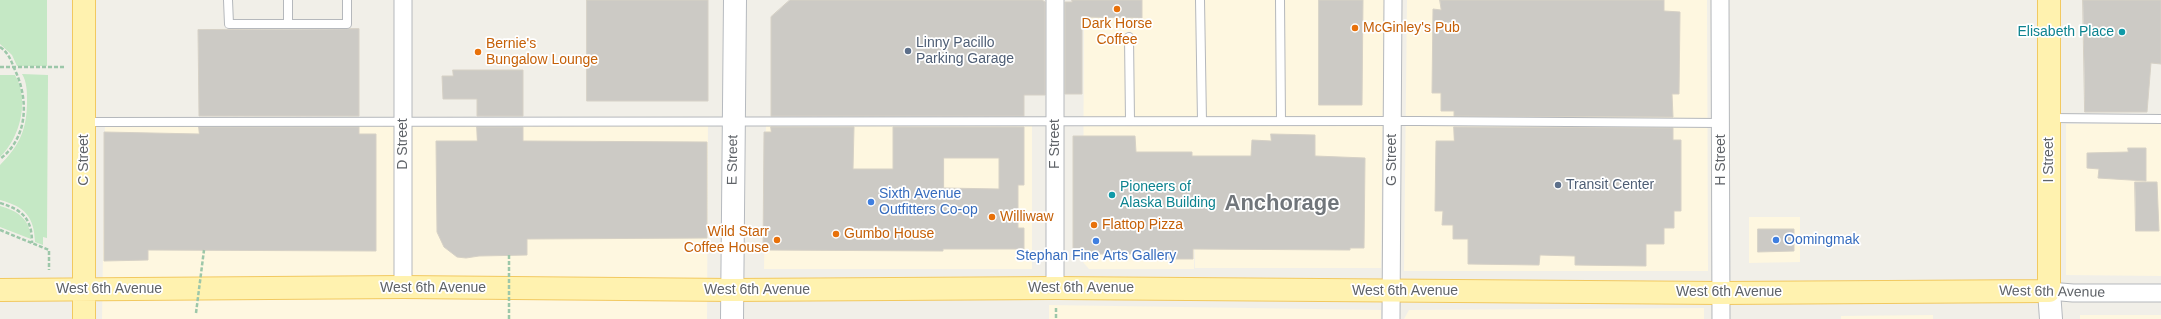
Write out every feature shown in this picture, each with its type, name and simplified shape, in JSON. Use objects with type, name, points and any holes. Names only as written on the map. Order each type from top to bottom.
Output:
[{"type":"main road","name":"C Street","points":[[84,0],[84,319]]},
{"type":"main road","name":"I Street","points":[[2049,0],[2049,291]]},
{"type":"main road","name":"West 6th Avenue","points":[[0,290],[403,287],[732,290],[1056,288],[1721,293],[2049,291]]},
{"type":"street","name":"D Street","points":[[403,0],[403,287]]},
{"type":"street","name":"E Street","points":[[732,319],[735,0]]},
{"type":"street","name":"F Street","points":[[1055,0],[1056,288]]},
{"type":"street","name":"G Street","points":[[1391,319],[1393,0]]},
{"type":"street","name":"H Street","points":[[1720,0],[1721,319]]},
{"type":"street","name":"West 6th Avenue","points":[[2049,291],[2073,293],[2161,293]]},
{"type":"street","name":"I Street","points":[[2049,291],[2051,319]]},
{"type":"lane","points":[[228,0],[229,24],[347,24],[347,0]]},
{"type":"lane","points":[[288,0],[288,24]]},
{"type":"lane","points":[[1200,0],[1202,122]]},
{"type":"lane","points":[[1280,0],[1281,121]]},
{"type":"lane","points":[[1129,37],[1130,122]]},
{"type":"lane","points":[[2049,118],[2161,119]]},
{"type":"lane","points":[[85,122],[403,123],[1392,121],[1721,124]]},
{"type":"path","points":[[0,47],[9,56],[24,97],[22,124],[18,138],[10,150],[0,160]]},
{"type":"path","points":[[0,67],[84,67]]},
{"type":"path","points":[[0,203],[25,216],[29,222],[32,243]]},
{"type":"path","points":[[0,230],[49,250],[49,273]]},
{"type":"path","points":[[196,313],[204,250]]},
{"type":"path","points":[[508,255],[508,319]]},
{"type":"shaded area","points":[[1084,0],[1384,0],[1381,268],[1195,268],[1194,228],[1194,269],[1089,269],[1083,262]]},
{"type":"shaded area","points":[[1407,0],[1707,0],[1708,271],[1404,271]]},
{"type":"shaded area","points":[[105,122],[708,122],[707,319],[102,319]]},
{"type":"shaded area","points":[[766,124],[1032,125],[1032,269],[764,269]]},
{"type":"shaded area","points":[[2066,124],[2161,124],[2161,276],[2066,275]]},
{"type":"shaded area","points":[[1749,217],[1800,217],[1800,262],[1749,263]]},
{"type":"shaded area","points":[[1049,305],[1381,310],[1381,319],[1049,319]]},
{"type":"shaded area","points":[[1704,308],[1704,319],[1404,319],[1409,310]]},
{"type":"shaded area","points":[[1933,315],[1933,319],[1841,319],[1841,316]]},
{"type":"shaded area","points":[[2080,315],[2161,315],[2161,319],[2080,319]]},
{"type":"green space","points":[[0,0],[47,0],[47,66],[17,66],[12,55],[0,44]]},
{"type":"green space","points":[[22,74],[48,75],[47,238],[43,237],[43,245],[35,242],[33,225],[26,214],[16,206],[0,200],[0,165],[13,150],[21,136],[26,120],[27,91]]},
{"type":"green space","points":[[0,75],[15,75],[22,96],[22,107],[21,118],[13,140],[0,157]]},
{"type":"green space","points":[[0,206],[12,210],[22,217],[28,226],[31,239],[0,227]]},
{"type":"building","points":[[587,0],[708,0],[708,101],[587,101]]},
{"type":"building","name":"Linny Pacillo Parking Garage","points":[[790,0],[1042,0],[1045,2],[1045,95],[1024,95],[1024,116],[771,116],[771,17]]},
{"type":"building","points":[[1072,0],[1142,0],[1142,18],[1082,17],[1082,94],[1065,94],[1065,2],[1072,2]]},
{"type":"building","points":[[1319,0],[1363,0],[1362,105],[1319,105]]},
{"type":"building","points":[[1440,0],[1664,0],[1664,11],[1680,12],[1679,94],[1672,94],[1673,117],[1454,116],[1454,111],[1441,111],[1441,93],[1432,93],[1433,9],[1441,10]]},
{"type":"building","name":"Elisabeth Place","points":[[2083,0],[2161,0],[2161,64],[2151,63],[2147,112],[2085,112]]},
{"type":"building","points":[[359,29],[359,116],[199,116],[198,30]]},
{"type":"building","points":[[453,70],[523,70],[523,116],[477,116],[477,99],[443,99],[442,76],[453,76]]},
{"type":"building","points":[[199,127],[359,127],[359,134],[376,134],[376,251],[148,250],[148,260],[104,261],[104,132],[199,134]]},
{"type":"building","points":[[477,127],[523,127],[523,141],[707,142],[707,238],[527,239],[527,255],[479,256],[466,258],[457,257],[444,247],[437,232],[436,141],[477,141]]},
{"type":"building","points":[[771,127],[854,127],[853,169],[893,169],[893,127],[1024,127],[1024,185],[1018,185],[1018,228],[1024,228],[1024,249],[943,249],[943,251],[763,250],[764,132],[771,132]],"holes":[[[944,158],[999,158],[999,189],[944,188]]]},
{"type":"building","name":"Transit Center","points":[[1454,127],[1673,128],[1673,140],[1681,140],[1681,211],[1674,211],[1674,228],[1664,228],[1664,244],[1646,244],[1646,266],[1575,265],[1575,256],[1540,255],[1539,265],[1468,264],[1468,239],[1453,239],[1453,225],[1442,225],[1443,211],[1435,211],[1436,141],[1454,141]]},
{"type":"building","points":[[1271,134],[1315,135],[1315,156],[1365,158],[1364,248],[1350,248],[1350,250],[1193,249],[1193,259],[1142,259],[1142,254],[1089,254],[1089,251],[1073,251],[1073,136],[1135,136],[1136,152],[1192,152],[1192,156],[1251,156],[1252,140],[1271,141]]},
{"type":"building","points":[[2128,148],[2146,148],[2146,181],[2098,178],[2099,169],[2087,168],[2087,153],[2128,152]]},
{"type":"building","points":[[2135,182],[2157,182],[2159,231],[2136,231]]},
{"type":"building","name":"Oomingmak","points":[[1758,229],[1794,229],[1794,251],[1758,252]]},
{"type":"place","name":"Dark Horse Coffee","points":[[1117,9]]},
{"type":"place","name":"McGinley's Pub","points":[[1355,28]]},
{"type":"place","name":"Elisabeth Place","points":[[2122,32]]},
{"type":"place","name":"Linny Pacillo Parking Garage","points":[[908,51]]},
{"type":"place","name":"Bernie's Bungalow Lounge","points":[[478,52]]},
{"type":"place","name":"Transit Center","points":[[1558,185]]},
{"type":"place","name":"Pioneers of Alaska Building","points":[[1112,195]]},
{"type":"place","name":"Sixth Avenue Outfitters Co-op","points":[[871,202]]},
{"type":"place","name":"Williwaw","points":[[992,217]]},
{"type":"place","name":"Flattop Pizza","points":[[1094,225]]},
{"type":"place","name":"Gumbo House","points":[[836,234]]},
{"type":"place","name":"Wild Starr Coffee House","points":[[777,240]]},
{"type":"place","name":"Oomingmak","points":[[1776,240]]},
{"type":"place","name":"Stephan Fine Arts Gallery","points":[[1096,241]]},
{"type":"district","name":"Anchorage","points":[[1282,204]]}]
